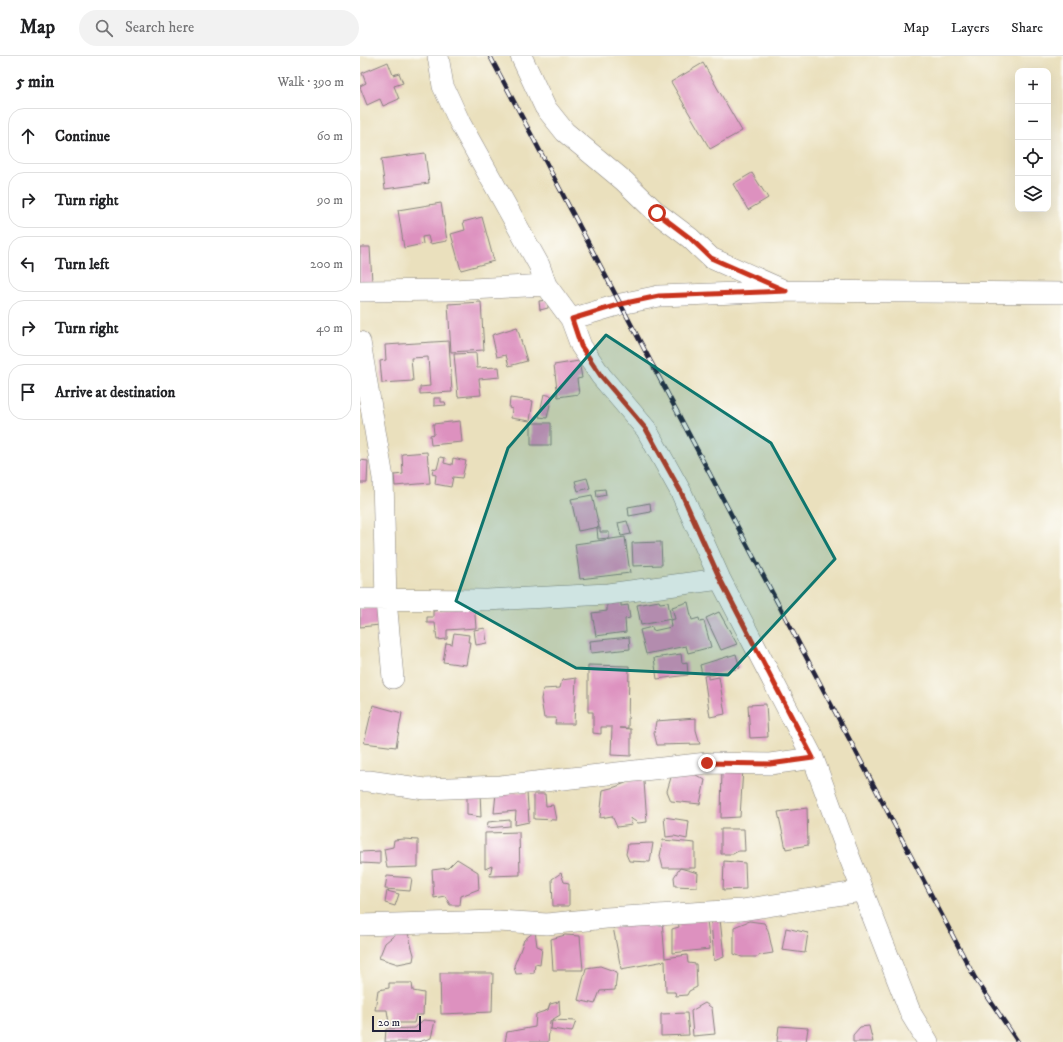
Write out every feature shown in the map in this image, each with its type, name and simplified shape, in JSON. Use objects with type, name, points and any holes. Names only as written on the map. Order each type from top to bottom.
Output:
[{"type":"street","points":[[438,56],[443,86],[460,123],[539,265],[546,285],[572,319],[581,346],[601,376],[646,429],[681,492],[720,579],[813,758],[862,891],[911,1014],[928,1042]]},
{"type":"street","points":[[521,56],[545,107],[565,132],[624,181],[657,213],[690,238],[711,258],[786,291]]},
{"type":"street","points":[[360,291],[452,290],[546,285]]},
{"type":"street","points":[[572,319],[621,304],[659,296],[786,291],[1063,293]]},
{"type":"street","points":[[360,342],[383,478],[386,600],[393,678]]},
{"type":"street","points":[[360,599],[487,600],[608,594],[720,579]]},
{"type":"street","points":[[360,782],[369,781],[425,789],[493,786],[707,763],[770,764],[813,758]]},
{"type":"street","points":[[360,925],[498,921],[547,924],[606,918],[742,910],[862,891]]},
{"type":"highlighted area","points":[[606,335],[771,443],[835,559],[728,675],[576,668],[456,601],[508,448]]},
{"type":"building","points":[[388,62],[393,75],[399,73],[403,83],[394,86],[399,99],[383,106],[380,99],[367,105],[360,87],[366,83],[362,73]]},
{"type":"building","points":[[703,63],[742,131],[710,149],[671,82]]},
{"type":"building","points":[[425,153],[429,183],[385,189],[381,159]]},
{"type":"building","points":[[752,173],[768,198],[748,210],[733,184]]},
{"type":"building","points":[[441,203],[447,241],[430,244],[428,236],[422,237],[423,244],[404,248],[398,210]]},
{"type":"building","points":[[482,217],[494,261],[461,270],[451,234],[465,230],[463,222]]},
{"type":"building","points":[[360,247],[370,247],[372,282],[360,282]]},
{"type":"building","points":[[548,300],[548,308],[540,310],[539,301]]},
{"type":"building","points":[[481,302],[484,350],[451,352],[448,304]]},
{"type":"building","points":[[517,327],[527,361],[509,366],[506,355],[497,357],[492,335]]},
{"type":"building","points":[[449,341],[452,392],[420,394],[420,387],[430,386],[428,357],[411,358],[413,381],[382,383],[380,361],[386,360],[385,345]]},
{"type":"building","points":[[476,353],[477,368],[499,367],[500,377],[479,379],[481,395],[458,397],[454,354]]},
{"type":"building","points":[[579,361],[582,378],[577,379],[579,394],[558,397],[554,365]]},
{"type":"building","points":[[544,394],[552,396],[547,418],[539,417]]},
{"type":"building","points":[[434,398],[441,398],[441,402],[445,402],[446,405],[434,406]]},
{"type":"building","points":[[510,398],[533,401],[530,421],[511,418],[512,409],[509,408]]},
{"type":"building","points":[[460,421],[462,442],[431,445],[430,435],[434,434],[433,424]]},
{"type":"building","points":[[531,423],[551,423],[551,445],[531,445]]},
{"type":"building","points":[[427,452],[430,483],[395,486],[394,475],[403,474],[402,454]]},
{"type":"building","points":[[440,457],[445,458],[444,463],[452,465],[453,458],[466,461],[462,478],[453,477],[451,487],[435,484],[436,475],[432,474],[433,468],[437,469]]},
{"type":"building","points":[[360,460],[368,461],[367,483],[360,483]]},
{"type":"building","points":[[587,478],[590,488],[578,491],[575,481]]},
{"type":"building","points":[[605,489],[606,495],[597,497],[596,490]]},
{"type":"building","points":[[592,495],[599,527],[578,531],[571,499]]},
{"type":"building","points":[[650,503],[651,512],[629,516],[628,507]]},
{"type":"building","points":[[627,521],[631,534],[621,536],[618,523]]},
{"type":"building","points":[[597,528],[600,528],[600,532],[609,532],[609,538],[598,539]]},
{"type":"building","points":[[625,537],[630,573],[580,579],[575,544]]},
{"type":"building","points":[[661,542],[662,565],[633,566],[632,543]]},
{"type":"building","points":[[659,601],[660,603],[668,602],[671,619],[641,625],[637,605]]},
{"type":"building","points":[[474,602],[476,628],[447,630],[447,639],[437,640],[435,623],[427,623],[427,617],[433,617],[433,611]]},
{"type":"building","points":[[621,602],[621,606],[628,605],[630,618],[625,619],[626,632],[596,636],[592,613],[607,611],[607,604]]},
{"type":"building","points":[[688,602],[692,620],[699,618],[700,622],[704,621],[711,647],[688,653],[686,646],[646,654],[640,630],[652,627],[653,631],[671,627],[670,620],[675,619],[672,607]]},
{"type":"building","points":[[378,607],[380,625],[360,627],[360,609]]},
{"type":"building","points":[[719,612],[737,644],[721,650],[706,618]]},
{"type":"building","points":[[485,628],[487,643],[476,645],[474,630]]},
{"type":"building","points":[[454,633],[469,635],[468,642],[470,642],[466,665],[443,662],[446,643],[452,644]]},
{"type":"building","points":[[629,637],[630,649],[591,653],[590,641]]},
{"type":"building","points":[[681,654],[682,663],[687,662],[688,675],[657,679],[654,658]]},
{"type":"building","points":[[736,654],[740,668],[710,676],[709,672],[702,674],[700,665]]},
{"type":"building","points":[[588,665],[629,666],[628,728],[620,728],[631,729],[631,756],[611,755],[612,727],[601,727],[601,734],[593,733],[593,712],[588,712]]},
{"type":"building","points":[[708,675],[708,679],[719,677],[725,714],[710,717],[704,676]]},
{"type":"building","points":[[576,678],[574,724],[555,724],[556,718],[544,718],[541,699],[543,689],[560,688],[562,680]]},
{"type":"building","points":[[766,704],[768,737],[750,738],[748,705]]},
{"type":"building","points":[[373,705],[402,713],[396,747],[364,743]]},
{"type":"building","points":[[696,718],[696,730],[700,744],[657,745],[654,733],[656,721]]},
{"type":"building","points":[[722,767],[743,768],[740,817],[721,818]]},
{"type":"building","points":[[689,771],[705,780],[700,804],[671,801],[667,791],[672,774]]},
{"type":"building","points":[[639,778],[644,782],[647,822],[638,823],[630,818],[632,825],[617,827],[612,816],[600,818],[603,790]]},
{"type":"building","points":[[467,790],[480,791],[481,817],[467,815]]},
{"type":"building","points":[[527,792],[529,822],[515,825],[516,811],[494,813],[496,793]]},
{"type":"building","points":[[534,794],[545,794],[546,806],[553,805],[556,820],[534,819]]},
{"type":"building","points":[[807,808],[808,845],[786,849],[778,812]]},
{"type":"building","points":[[664,817],[689,821],[687,839],[674,836],[666,837]]},
{"type":"building","points":[[510,820],[510,826],[487,828],[488,822]]},
{"type":"building","points":[[721,829],[744,829],[745,851],[738,851],[733,854],[721,854]]},
{"type":"building","points":[[519,832],[520,875],[490,876],[492,866],[485,869],[485,833]]},
{"type":"building","points":[[394,840],[418,840],[418,867],[387,868],[384,849],[393,847]]},
{"type":"building","points":[[663,840],[695,843],[695,868],[663,868],[660,856]]},
{"type":"building","points":[[653,843],[650,862],[629,861],[626,854],[628,844]]},
{"type":"building","points":[[380,851],[380,864],[360,863],[360,852]]},
{"type":"building","points":[[457,859],[478,872],[479,889],[461,896],[460,905],[450,905],[445,896],[434,898],[432,870],[448,868]]},
{"type":"building","points":[[724,861],[745,863],[746,889],[723,890]]},
{"type":"building","points":[[680,868],[698,873],[697,887],[675,886],[674,877]]},
{"type":"building","points":[[561,873],[564,882],[569,883],[569,906],[553,906],[552,879]]},
{"type":"building","points":[[387,876],[412,878],[410,891],[385,889]]},
{"type":"building","points":[[387,891],[399,894],[395,906],[385,903]]},
{"type":"building","points":[[707,919],[710,949],[672,953],[672,929],[679,927],[678,921]]},
{"type":"building","points":[[720,919],[724,957],[714,961],[711,921]]},
{"type":"building","points":[[662,920],[665,958],[687,955],[688,963],[696,964],[697,987],[689,991],[687,995],[676,996],[675,992],[666,992],[665,961],[621,969],[613,927]]},
{"type":"building","points":[[749,921],[764,923],[768,930],[773,953],[760,955],[757,957],[742,957],[734,954],[734,927]]},
{"type":"building","points":[[786,928],[808,933],[805,953],[782,950]]},
{"type":"building","points":[[535,931],[537,946],[542,948],[540,965],[535,964],[534,973],[516,974],[514,966],[524,940]]},
{"type":"building","points":[[397,933],[408,933],[414,955],[413,961],[398,964],[379,958],[385,943]]},
{"type":"building","points":[[565,935],[580,936],[583,970],[553,970],[551,939]]},
{"type":"building","points":[[600,966],[617,972],[615,990],[600,991],[595,1004],[578,1000],[586,968]]},
{"type":"building","points":[[440,973],[493,973],[492,1012],[441,1014]]},
{"type":"building","points":[[389,983],[412,983],[413,991],[424,993],[423,1015],[416,1015],[414,1023],[389,1023],[387,1010],[375,1010],[378,990],[389,988]]},
{"type":"building","points":[[559,1000],[560,1015],[550,1021],[548,1042],[505,1042],[507,1032],[535,1027],[536,1014],[548,1010],[550,1004],[558,1002]]},
{"type":"building","points":[[705,1003],[712,1008],[715,1034],[693,1036],[691,1011]]},
{"type":"building","points":[[687,1013],[689,1035],[661,1036],[661,1014]]},
{"type":"building","points":[[423,1020],[435,1021],[431,1038],[418,1042],[385,1042],[386,1029],[415,1028]]},
{"type":"building","points":[[552,1020],[576,1021],[572,1032],[551,1029]]},
{"type":"building","points":[[779,1026],[808,1028],[806,1042],[777,1042]]},
{"type":"building","points":[[869,1026],[873,1042],[853,1042],[853,1035],[860,1027]]},
{"type":"railway","points":[[490,56],[975,978],[1018,1042]]},
{"type":"route","points":[[657,213],[690,238],[711,258],[786,291],[659,296],[621,304],[572,319],[581,346],[601,376],[646,429],[681,492],[720,579],[813,758],[770,764],[707,763]]}]
